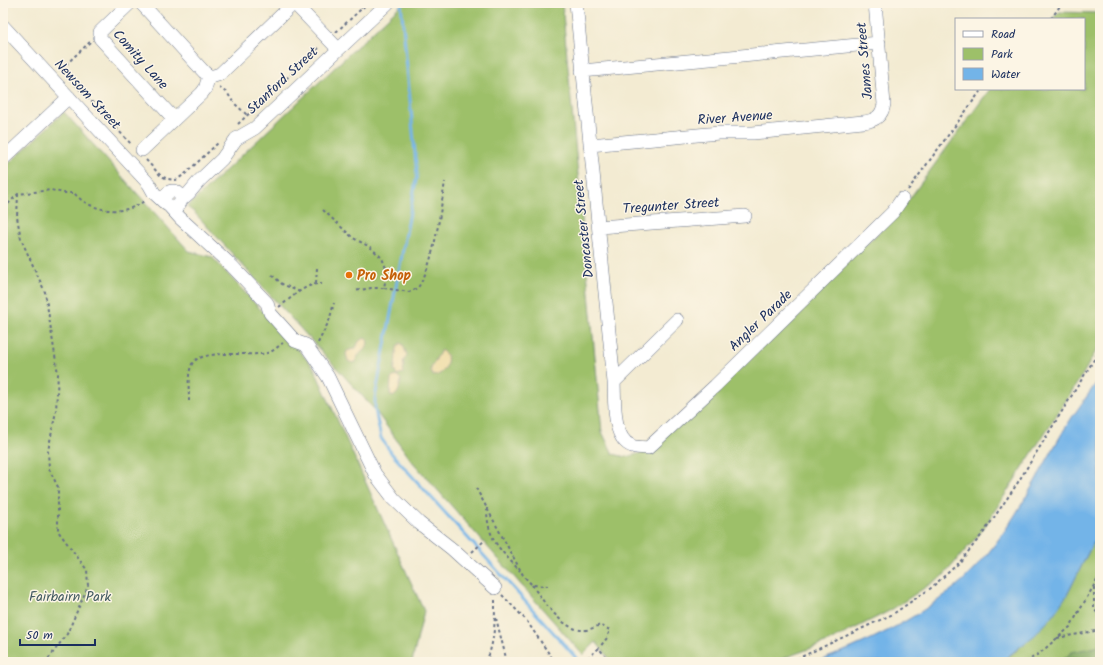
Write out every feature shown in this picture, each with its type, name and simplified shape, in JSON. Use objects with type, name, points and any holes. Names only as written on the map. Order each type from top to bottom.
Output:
[{"type":"street","name":"Comity Lane","points":[[130,3],[102,30],[99,34],[100,38],[174,119]]},
{"type":"street","points":[[141,3],[209,76],[220,74],[294,3],[325,43],[338,49]]},
{"type":"street","name":"Stanford Street","points":[[174,199],[186,188],[199,181],[222,159],[236,140],[255,128],[388,3]]},
{"type":"street","name":"Doncaster Street","points":[[576,3],[614,382],[616,419],[621,438],[632,446]]},
{"type":"street","name":"James Street","points":[[874,3],[884,104],[879,116]]},
{"type":"street","name":"Newsom Street","points":[[3,26],[149,184],[154,193],[174,199],[180,218],[192,227],[232,266],[267,303],[270,313],[291,337],[295,341],[306,345],[328,376],[375,474],[394,500],[419,523],[452,549],[494,588]]},
{"type":"street","points":[[582,72],[879,43]]},
{"type":"street","points":[[142,150],[202,93],[205,89],[209,76]]},
{"type":"street","points":[[3,159],[69,98]]},
{"type":"street","name":"River Avenue","points":[[590,145],[719,133],[753,133],[862,122],[874,120],[879,116]]},
{"type":"street","name":"Angler Parade","points":[[632,446],[648,448],[659,438],[720,381],[893,212],[902,199]]},
{"type":"street","name":"Tregunter Street","points":[[599,227],[745,216]]},
{"type":"street","points":[[614,382],[677,320]]},
{"type":"path","points":[[357,3],[362,8]]},
{"type":"path","points":[[325,43],[368,3]]},
{"type":"path","points":[[1052,18],[1062,3]]},
{"type":"path","points":[[219,86],[247,115]]},
{"type":"path","points":[[902,199],[981,90]]},
{"type":"path","points":[[354,291],[371,288],[384,288],[409,292],[418,287],[425,273],[432,251],[445,182]]},
{"type":"path","points":[[8,204],[18,194],[51,190],[62,193],[72,193],[83,202],[107,210],[118,211],[134,208],[146,200]]},
{"type":"path","points":[[18,194],[17,217],[21,239],[44,292],[58,374],[56,411],[48,451],[49,469],[58,487],[58,531],[86,570],[88,586],[67,634],[46,662]]},
{"type":"path","points":[[323,210],[352,238],[370,247],[382,258],[387,271],[384,288]]},
{"type":"path","points":[[316,283],[317,268],[319,266]]},
{"type":"path","points":[[272,275],[282,284],[300,292]]},
{"type":"path","points":[[270,313],[300,292],[316,283],[322,284]]},
{"type":"path","points":[[312,354],[329,322],[334,303]]},
{"type":"path","points":[[189,401],[189,375],[192,363],[199,358],[212,355],[256,355],[269,353],[291,337]]},
{"type":"path","points":[[785,662],[801,657],[893,614],[931,588],[959,563],[984,532],[1015,487],[1100,350]]},
{"type":"path","points":[[476,488],[523,575]]},
{"type":"path","points":[[486,506],[487,522],[494,541],[532,585],[545,605],[570,627],[583,631],[600,625],[610,630],[607,638],[599,648],[583,662]]},
{"type":"path","points":[[470,555],[485,540]]},
{"type":"path","points":[[1026,662],[1040,653],[1070,627],[1100,575]]},
{"type":"path","points":[[532,585],[548,586]]},
{"type":"path","points":[[1094,586],[1094,609],[1100,616]]},
{"type":"path","points":[[486,662],[492,650],[495,615],[494,588]]},
{"type":"path","points":[[494,588],[526,620],[552,658],[557,662]]},
{"type":"path","points":[[495,615],[507,662]]},
{"type":"path","points":[[1056,639],[1100,630]]},
{"type":"path","points":[[599,648],[609,662]]},
{"type":"green space","points":[[403,3],[562,3],[602,432],[613,454],[626,457],[648,451],[899,213],[989,90],[1085,90],[1085,18],[1053,18],[1059,12],[1100,13],[1100,344],[1083,374],[981,532],[944,575],[891,610],[828,642],[773,662],[612,662],[596,642],[583,655],[411,460],[375,410],[194,212],[187,207]]},
{"type":"green space","name":"Fairbairn Park","points":[[64,112],[189,251],[212,257],[313,366],[424,611],[412,662],[3,662],[3,169]]},
{"type":"green space","points":[[1100,529],[1100,662],[1001,662],[1016,651],[1067,595]]},
{"type":"green space","points":[[1100,646],[1100,662],[1060,662],[1072,652]]},
{"type":"sand","points":[[367,338],[368,342],[367,347],[358,356],[355,362],[352,363],[348,361],[346,354],[347,351],[356,348],[359,341]]},
{"type":"sand","points":[[401,343],[407,355],[403,362],[403,373],[397,375],[394,370],[396,353],[397,347]]},
{"type":"sand","points":[[441,350],[447,355],[446,366],[443,372],[433,376],[431,368]]},
{"type":"sand","points":[[398,376],[401,380],[399,390],[395,396],[392,397],[390,394],[391,379]]},
{"type":"water","points":[[1100,377],[1100,529],[1067,595],[1051,618],[1035,635],[1001,662],[816,662],[870,640],[906,621],[939,600],[972,572],[988,554],[1016,514],[1068,423]]},
{"type":"waterway","points":[[401,3],[417,175],[375,398],[375,410],[381,438],[392,454],[580,662]]},
{"type":"place","name":"Pro Shop","points":[[349,275]]}]
